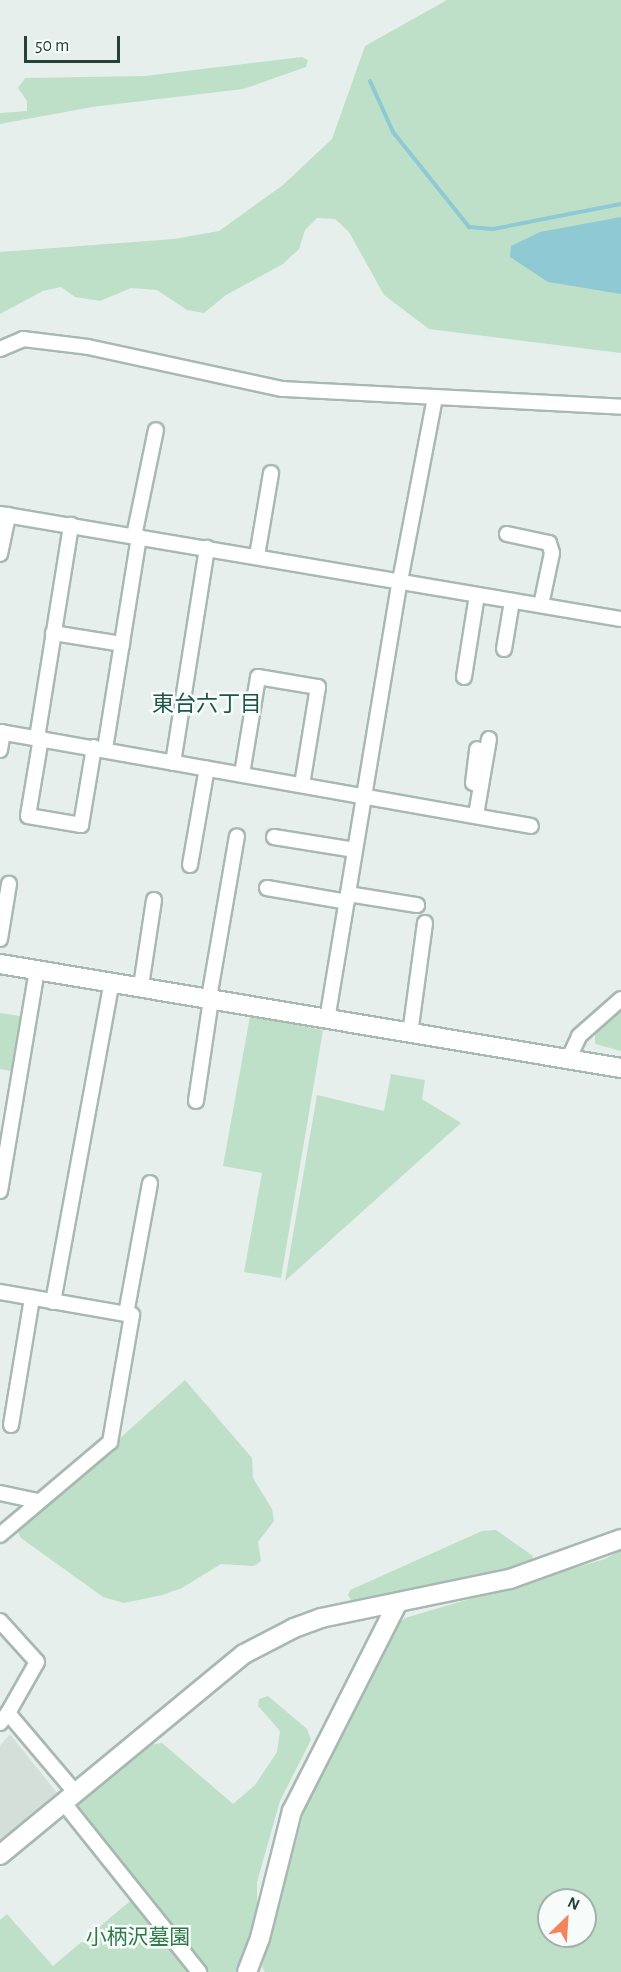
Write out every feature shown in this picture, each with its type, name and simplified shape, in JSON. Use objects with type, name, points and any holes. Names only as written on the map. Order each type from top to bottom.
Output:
[{"type":"street","points":[[0,349],[23,339],[56,343],[283,389],[621,407]]},
{"type":"street","points":[[327,1020],[400,581],[435,398]]},
{"type":"street","points":[[71,525],[53,633],[28,816],[81,825],[122,644],[137,536],[156,430]]},
{"type":"street","points":[[257,556],[272,473]]},
{"type":"street","points":[[0,554],[4,514],[621,619]]},
{"type":"street","points":[[507,534],[549,543],[552,553],[541,605]]},
{"type":"street","points":[[173,763],[207,548]]},
{"type":"street","points":[[464,677],[477,595]]},
{"type":"street","points":[[504,649],[512,601]]},
{"type":"street","points":[[53,633],[122,644]]},
{"type":"street","points":[[242,774],[258,677],[318,687],[302,785]]},
{"type":"street","points":[[0,750],[2,732],[531,826]]},
{"type":"street","points":[[473,815],[489,739]]},
{"type":"street","points":[[473,815],[477,749]]},
{"type":"street","points":[[190,865],[207,768]]},
{"type":"street","points":[[196,1101],[237,836]]},
{"type":"street","points":[[274,837],[355,850]]},
{"type":"street","points":[[0,939],[9,884]]},
{"type":"street","points":[[267,888],[417,905]]},
{"type":"street","points":[[141,986],[154,900]]},
{"type":"street","points":[[410,1034],[425,922]]},
{"type":"street","points":[[0,964],[621,1068]]},
{"type":"street","points":[[0,1191],[37,970]]},
{"type":"street","points":[[53,1302],[112,981]]},
{"type":"street","points":[[568,1059],[579,1036],[621,999]]},
{"type":"street","points":[[126,1314],[150,1183]]},
{"type":"street","points":[[0,1292],[132,1315],[110,1442],[0,1535]]},
{"type":"street","points":[[11,1425],[32,1298]]},
{"type":"street","points":[[0,1493],[39,1502]]},
{"type":"street","points":[[0,1855],[244,1654],[321,1618],[510,1579],[621,1539]]},
{"type":"street","points":[[247,1972],[260,1938],[292,1811],[397,1604]]},
{"type":"street","points":[[0,1621],[37,1662],[4,1718],[69,1797],[199,1972]]},
{"type":"shaded area","points":[[10,1734],[57,1793],[0,1840],[0,1746]]},
{"type":"green space","points":[[447,0],[621,0],[621,353],[429,329],[384,295],[349,232],[335,219],[317,218],[305,230],[299,249],[283,264],[226,295],[204,313],[187,310],[157,290],[131,288],[100,301],[75,297],[61,287],[43,291],[0,314],[0,252],[174,239],[219,231],[283,185],[332,139],[365,46]]},
{"type":"green space","points":[[302,57],[308,60],[306,67],[243,89],[92,107],[0,124],[0,113],[27,111],[27,101],[18,88],[25,78],[145,76]]},
{"type":"green space","points":[[621,1009],[621,1051],[595,1044],[595,1032]]},
{"type":"green space","points":[[0,1013],[26,1017],[17,1072],[0,1069]]},
{"type":"green space","points":[[250,1016],[323,1030],[281,1278],[244,1272],[262,1173],[223,1166]]},
{"type":"green space","points":[[391,1074],[425,1080],[422,1099],[461,1123],[285,1281],[317,1095],[384,1111]]},
{"type":"green space","points":[[185,1380],[252,1458],[253,1478],[272,1509],[274,1521],[258,1542],[261,1561],[254,1566],[221,1564],[182,1588],[162,1595],[124,1603],[103,1597],[21,1538],[17,1530]]},
{"type":"green space","points":[[496,1530],[533,1556],[531,1563],[522,1569],[374,1600],[352,1602],[348,1595],[350,1590],[482,1531]]},
{"type":"green space","points":[[621,1550],[621,1972],[265,1972],[262,1967],[306,1804],[390,1631],[405,1618],[605,1559]]},
{"type":"green space","name":"小柄沢墓園","points":[[268,1696],[307,1729],[311,1740],[280,1801],[257,1882],[257,1915],[243,1972],[0,1972],[0,1920],[7,1914],[53,1966],[142,1891],[74,1806],[149,1745],[162,1743],[233,1804],[255,1785],[277,1752],[280,1731],[258,1706],[259,1699]]},
{"type":"water","points":[[621,217],[621,294],[548,282],[510,257],[511,246],[540,232]]},
{"type":"waterway","points":[[370,81],[393,132],[469,227],[493,229],[621,204]]},
{"type":"district","name":"東台六丁目","points":[[207,705]]}]
